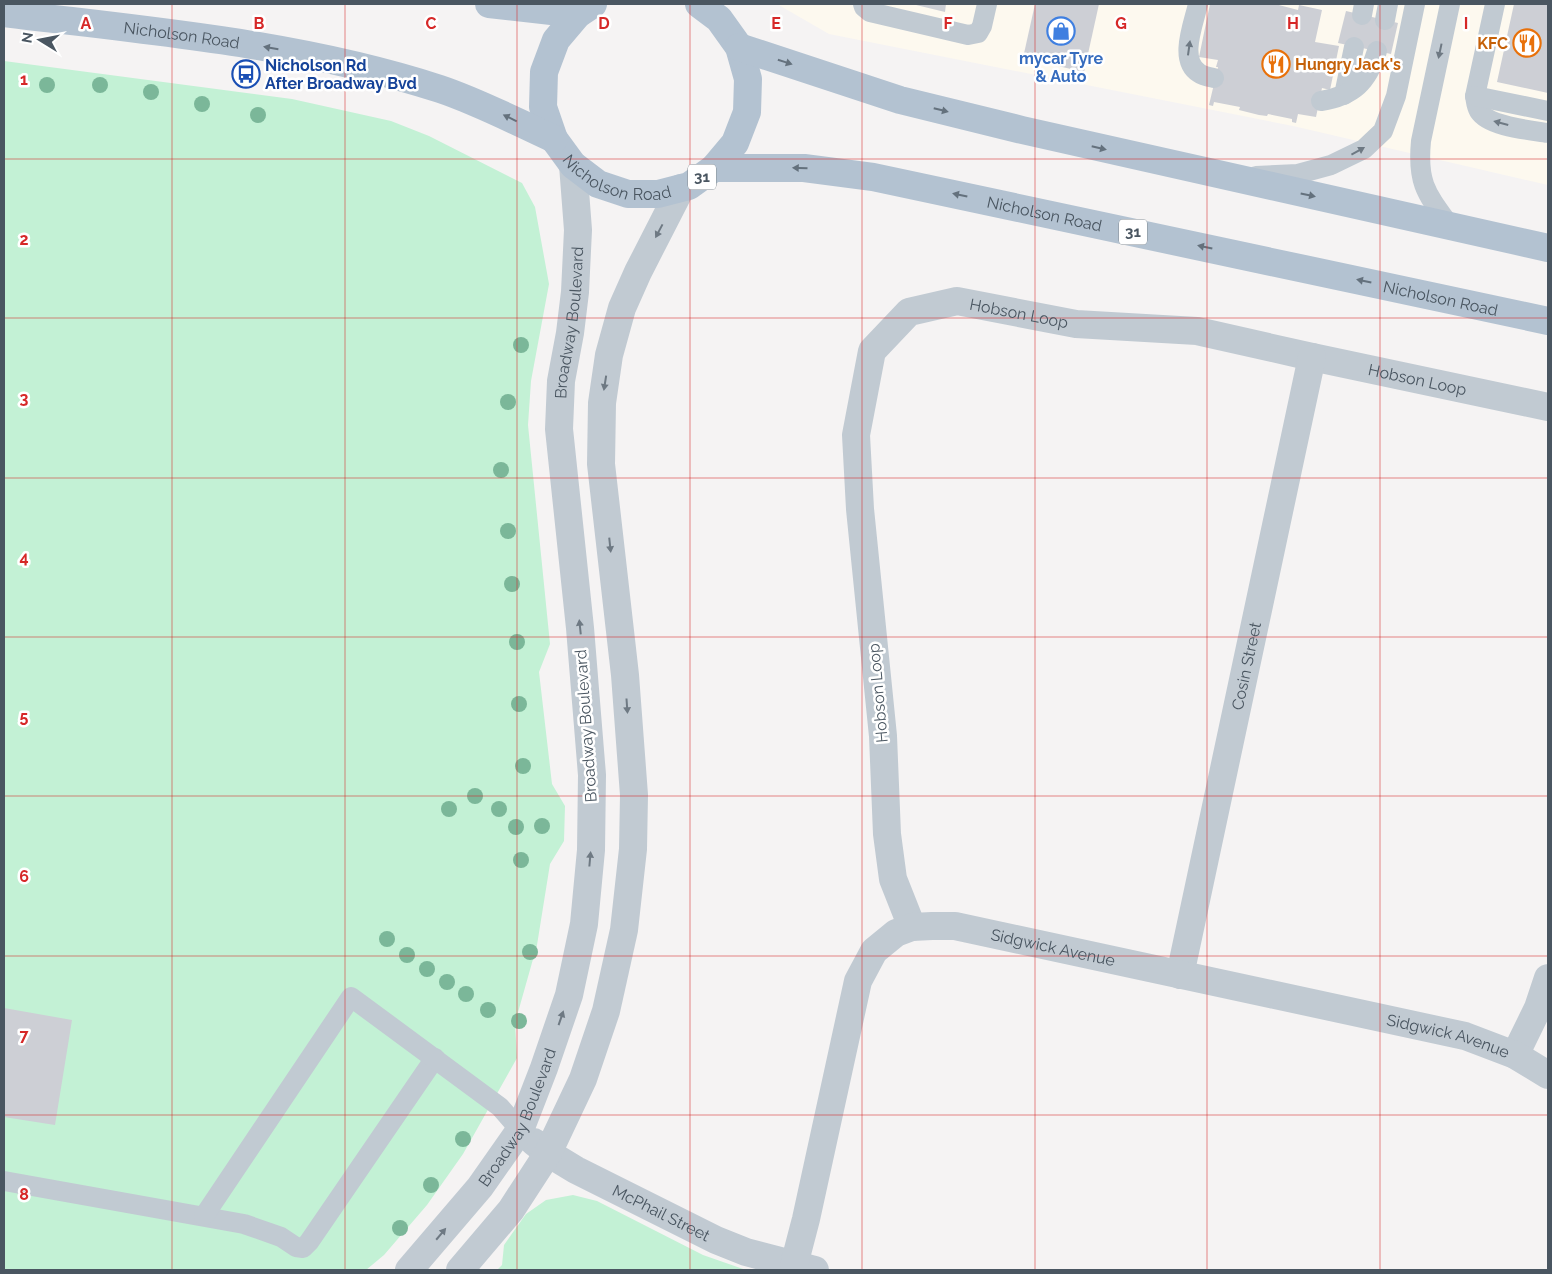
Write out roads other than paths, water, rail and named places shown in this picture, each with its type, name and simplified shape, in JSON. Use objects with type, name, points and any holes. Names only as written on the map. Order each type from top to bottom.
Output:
[{"type":"main road","name":"Nicholson Road","points":[[489,4],[585,9]]},
{"type":"main road","name":"Nicholson Road","points":[[585,9],[556,40],[544,72],[543,107],[554,140],[573,165],[598,184],[628,194],[658,194],[689,186],[714,168],[735,143],[747,112],[748,79],[739,47],[711,9]]},
{"type":"main road","name":"Nicholson Road","points":[[4,14],[219,39],[288,51],[391,74],[466,99],[498,112],[554,140]]},
{"type":"main road","points":[[739,47],[900,100],[1226,177],[1548,248]]},
{"type":"main road","name":"Nicholson Road","points":[[714,168],[804,168],[873,177],[1548,321]]},
{"type":"street","name":"Broadway Boulevard","points":[[409,1270],[480,1186],[520,1130],[569,995],[584,924],[591,850],[592,775],[580,628],[559,428],[561,381],[570,333],[576,283],[578,230],[573,165]]},
{"type":"street","points":[[460,1270],[511,1210],[548,1153],[583,1079],[606,1011],[624,930],[633,849],[634,795],[625,675],[601,464],[602,403],[609,355],[622,308],[638,272],[682,188]]},
{"type":"street","name":"Hobson Loop","points":[[912,927],[893,878],[886,834],[883,736],[860,510],[856,435],[872,351],[909,312],[957,301],[1076,324],[1197,331],[1548,407]]},
{"type":"street","name":"Cosin Street","points":[[1180,975],[1312,357]]},
{"type":"street","name":"Sidgwick Avenue","points":[[805,1268],[806,1219],[858,981],[874,951],[896,932],[912,927],[955,926],[1465,1036],[1515,1055],[1548,1075]]},
{"type":"street","points":[[1515,1055],[1538,1008],[1548,978]]},
{"type":"street","name":"McPhail Street","points":[[520,1130],[548,1153],[576,1170],[716,1240],[746,1252],[805,1268]]},
{"type":"lane","points":[[863,4],[870,12],[968,35],[978,33],[982,26],[985,4]]},
{"type":"lane","points":[[1198,4],[1188,51],[1188,60],[1192,68],[1200,74],[1214,78]]},
{"type":"lane","points":[[1226,177],[1298,174],[1331,165],[1364,149],[1383,131],[1396,96],[1415,4]]},
{"type":"lane","points":[[1450,4],[1420,141],[1419,160],[1422,182],[1434,204],[1450,226]]},
{"type":"lane","points":[[1495,4],[1475,96],[1476,105],[1479,112],[1486,118],[1498,123],[1548,134]]},
{"type":"lane","points":[[1344,96],[1354,47]]},
{"type":"lane","points":[[1321,101],[1344,96],[1359,85],[1372,68],[1377,51]]},
{"type":"lane","points":[[1475,96],[1548,111]]},
{"type":"lane","points":[[204,1216],[350,997],[436,1058],[500,1107],[520,1130]]},
{"type":"lane","points":[[4,1181],[244,1224],[280,1237],[296,1247],[303,1248],[436,1058]]},
{"type":"place","name":"mycar Tyre & Auto","points":[[1061,31]]},
{"type":"place","name":"KFC","points":[[1527,43]]},
{"type":"place","name":"Hungry Jack's","points":[[1276,64]]},
{"type":"place","name":"Nicholson Rd After Broadway Bvd","points":[[246,74]]}]
